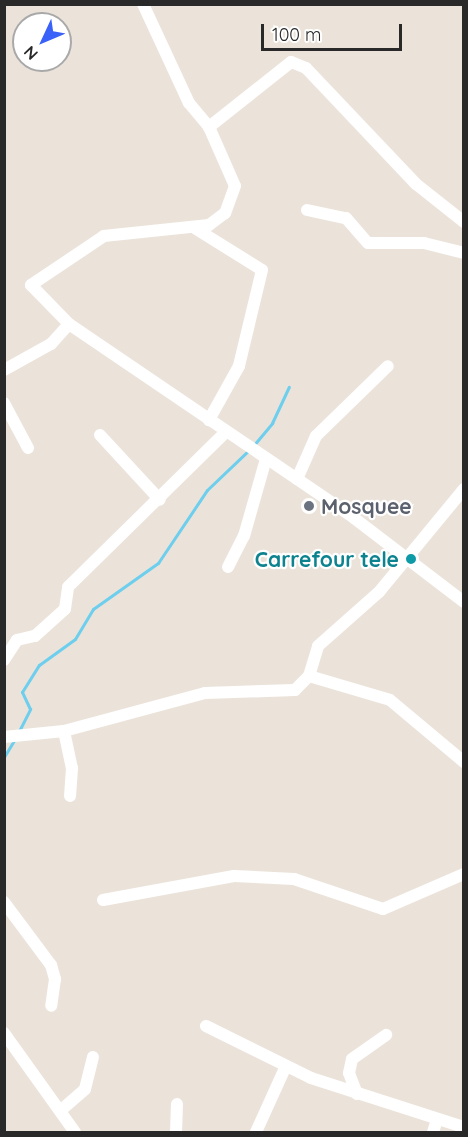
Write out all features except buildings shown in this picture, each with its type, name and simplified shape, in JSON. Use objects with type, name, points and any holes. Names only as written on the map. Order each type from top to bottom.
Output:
[{"type":"street","points":[[143,4],[189,103],[209,127],[235,186],[233,202],[209,225],[104,236],[34,280],[33,291],[69,324],[410,557],[464,602]]},
{"type":"street","points":[[209,127],[291,62],[299,63],[416,184],[464,222]]},
{"type":"street","points":[[307,210],[346,218],[368,243],[424,243],[464,253]]},
{"type":"street","points":[[193,228],[262,270],[239,366],[209,420]]},
{"type":"street","points":[[4,370],[51,344],[69,324]]},
{"type":"street","points":[[297,479],[316,436],[388,366]]},
{"type":"street","points":[[4,403],[28,448]]},
{"type":"street","points":[[4,660],[17,640],[35,636],[65,609],[68,587],[160,500],[226,432]]},
{"type":"street","points":[[100,435],[160,500]]},
{"type":"street","points":[[228,567],[244,536],[263,456]]},
{"type":"street","points":[[15,737],[64,731],[205,693],[295,690],[309,676],[318,646],[380,592],[464,489]]},
{"type":"street","points":[[309,676],[390,700],[464,762]]},
{"type":"street","points":[[64,731],[70,796]]},
{"type":"street","points":[[103,900],[234,876],[294,879],[383,909],[464,874]]},
{"type":"street","points":[[4,902],[51,965],[55,980],[51,1006]]},
{"type":"street","points":[[206,1026],[285,1068],[357,1095],[464,1127]]},
{"type":"street","points":[[4,1033],[75,1132]]},
{"type":"street","points":[[357,1095],[349,1073],[352,1059],[386,1035]]},
{"type":"street","points":[[60,1111],[86,1089],[93,1057]]},
{"type":"street","points":[[256,1132],[285,1068]]},
{"type":"street","points":[[176,1132],[177,1104]]},
{"type":"street","points":[[433,1132],[437,1120]]},
{"type":"waterway","points":[[253,446],[272,423],[289,387]]},
{"type":"waterway","points":[[18,733],[30,709],[22,692],[39,665],[75,639],[93,609],[158,563],[207,490],[248,451]]},
{"type":"waterway","points":[[4,757],[15,739]]},
{"type":"place","name":"Mosquee","points":[[309,506]]},
{"type":"place","name":"Carrefour tele","points":[[411,559]]}]
